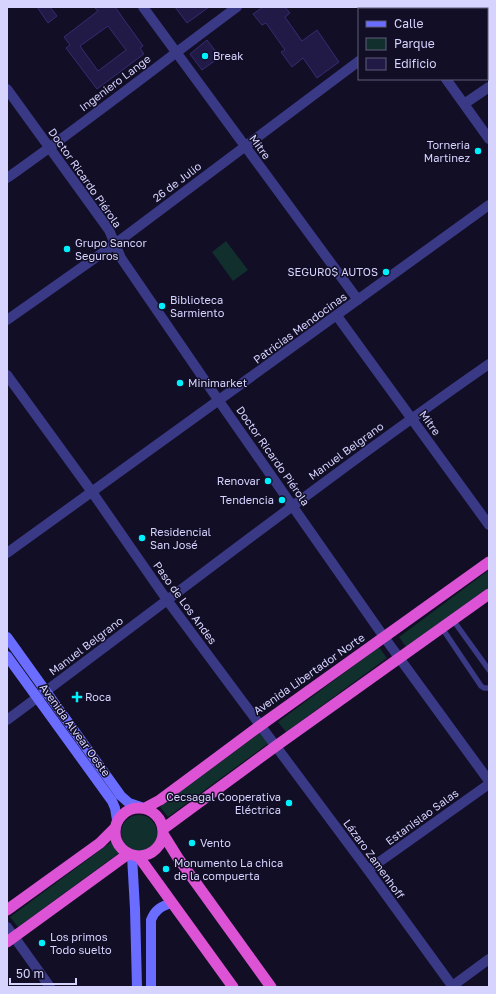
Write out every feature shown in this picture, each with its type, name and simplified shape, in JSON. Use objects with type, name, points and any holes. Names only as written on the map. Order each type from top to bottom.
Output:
[{"type":"highway","name":"Avenida Libertador Norte","points":[[143,808],[160,800],[260,725],[489,562]]},
{"type":"highway","points":[[10,939],[133,856],[152,853],[161,843],[163,831],[276,746],[489,594]]},
{"type":"highway","points":[[7,910],[100,844],[123,814],[132,809],[143,808],[156,814],[161,821],[163,831],[178,858],[271,987]]},
{"type":"highway","points":[[116,824],[114,836],[122,850],[133,856],[172,903],[233,987]]},
{"type":"main road","name":"Avenida Alvear Oeste","points":[[7,637],[121,796],[129,803],[143,808]]},
{"type":"main road","name":"Avenida Alvear Oeste","points":[[7,656],[112,801],[115,808],[116,824]]},
{"type":"main road","points":[[133,856],[137,987]]},
{"type":"main road","points":[[151,987],[151,920],[158,909],[172,903]]},
{"type":"street","name":"Mitre","points":[[143,7],[358,300]]},
{"type":"street","name":"Ingeniero Lange","points":[[7,178],[237,7]]},
{"type":"street","name":"26 de Julio","points":[[7,320],[115,244],[358,62]]},
{"type":"street","points":[[447,80],[489,139]]},
{"type":"street","points":[[464,104],[489,86]]},
{"type":"street","name":"Doctor Ricardo Piérola","points":[[7,89],[109,230],[121,258],[218,400],[384,637],[400,657],[489,782]]},
{"type":"street","name":"Patricias Mendocinas","points":[[7,553],[489,205]]},
{"type":"street","name":"Mitre","points":[[337,316],[489,525]]},
{"type":"street","name":"Manuel Belgrano","points":[[7,720],[293,505],[411,418],[489,364]]},
{"type":"street","name":"Paso de Los Andes","points":[[7,375],[92,492],[167,600],[276,746]]},
{"type":"street","name":"Lázaro Zamenhoff","points":[[276,746],[452,987]]},
{"type":"street","name":"Estanislao Salas","points":[[368,870],[489,782]]},
{"type":"street","points":[[7,927],[10,939],[50,987]]},
{"type":"street","points":[[452,987],[489,959]]},
{"type":"lane","points":[[453,620],[489,670]]},
{"type":"lane","points":[[442,628],[481,686],[484,688],[489,688]]},
{"type":"green space","points":[[226,241],[248,270],[233,281],[212,252]]},
{"type":"green space","points":[[489,570],[489,587],[406,647],[399,637]]},
{"type":"green space","points":[[379,647],[387,658],[286,732],[278,722]]},
{"type":"green space","points":[[261,732],[269,743],[168,817],[160,807]]},
{"type":"green space","points":[[143,815],[152,820],[156,826],[156,840],[152,846],[143,851],[135,851],[126,846],[122,840],[121,829],[126,820],[132,816]]},
{"type":"green space","points":[[111,842],[119,853],[18,927],[10,917]]},
{"type":"building","points":[[37,7],[50,7],[57,16],[48,23]]},
{"type":"building","points":[[94,7],[115,7],[143,46],[140,48],[144,54],[97,89],[66,48],[70,45],[64,37],[98,11]],"holes":[[[108,26],[126,50],[98,71],[80,46]]]},
{"type":"building","points":[[175,7],[209,7],[187,23]]},
{"type":"building","points":[[263,7],[285,7],[290,13],[285,17],[302,41],[317,30],[339,62],[317,78],[303,58],[292,67],[281,52],[285,50],[266,23],[262,25],[253,14]]},
{"type":"building","name":"Break","points":[[207,40],[220,57],[202,70],[190,54]]},
{"type":"place","name":"Break","points":[[205,56]]},
{"type":"place","name":"Torneria Martinez","points":[[478,151]]},
{"type":"place","name":"Grupo Sancor Seguros","points":[[67,249]]},
{"type":"place","name":"SEGUR0$ AUTOS","points":[[386,272]]},
{"type":"place","name":"Biblioteca Sarmiento","points":[[162,306]]},
{"type":"place","name":"Minimarket","points":[[180,383]]},
{"type":"place","name":"Renovar","points":[[268,481]]},
{"type":"place","name":"Tendencia","points":[[282,500]]},
{"type":"place","name":"Residencial San José","points":[[142,538]]},
{"type":"place","name":"Roca","points":[[77,697]]},
{"type":"place","name":"Cecsagal Cooperativa Eléctrica","points":[[289,803]]},
{"type":"place","name":"Vento","points":[[192,843]]},
{"type":"place","name":"Monumento La chica de la compuerta","points":[[166,869]]},
{"type":"place","name":"Los primos Todo suelto","points":[[42,943]]}]
